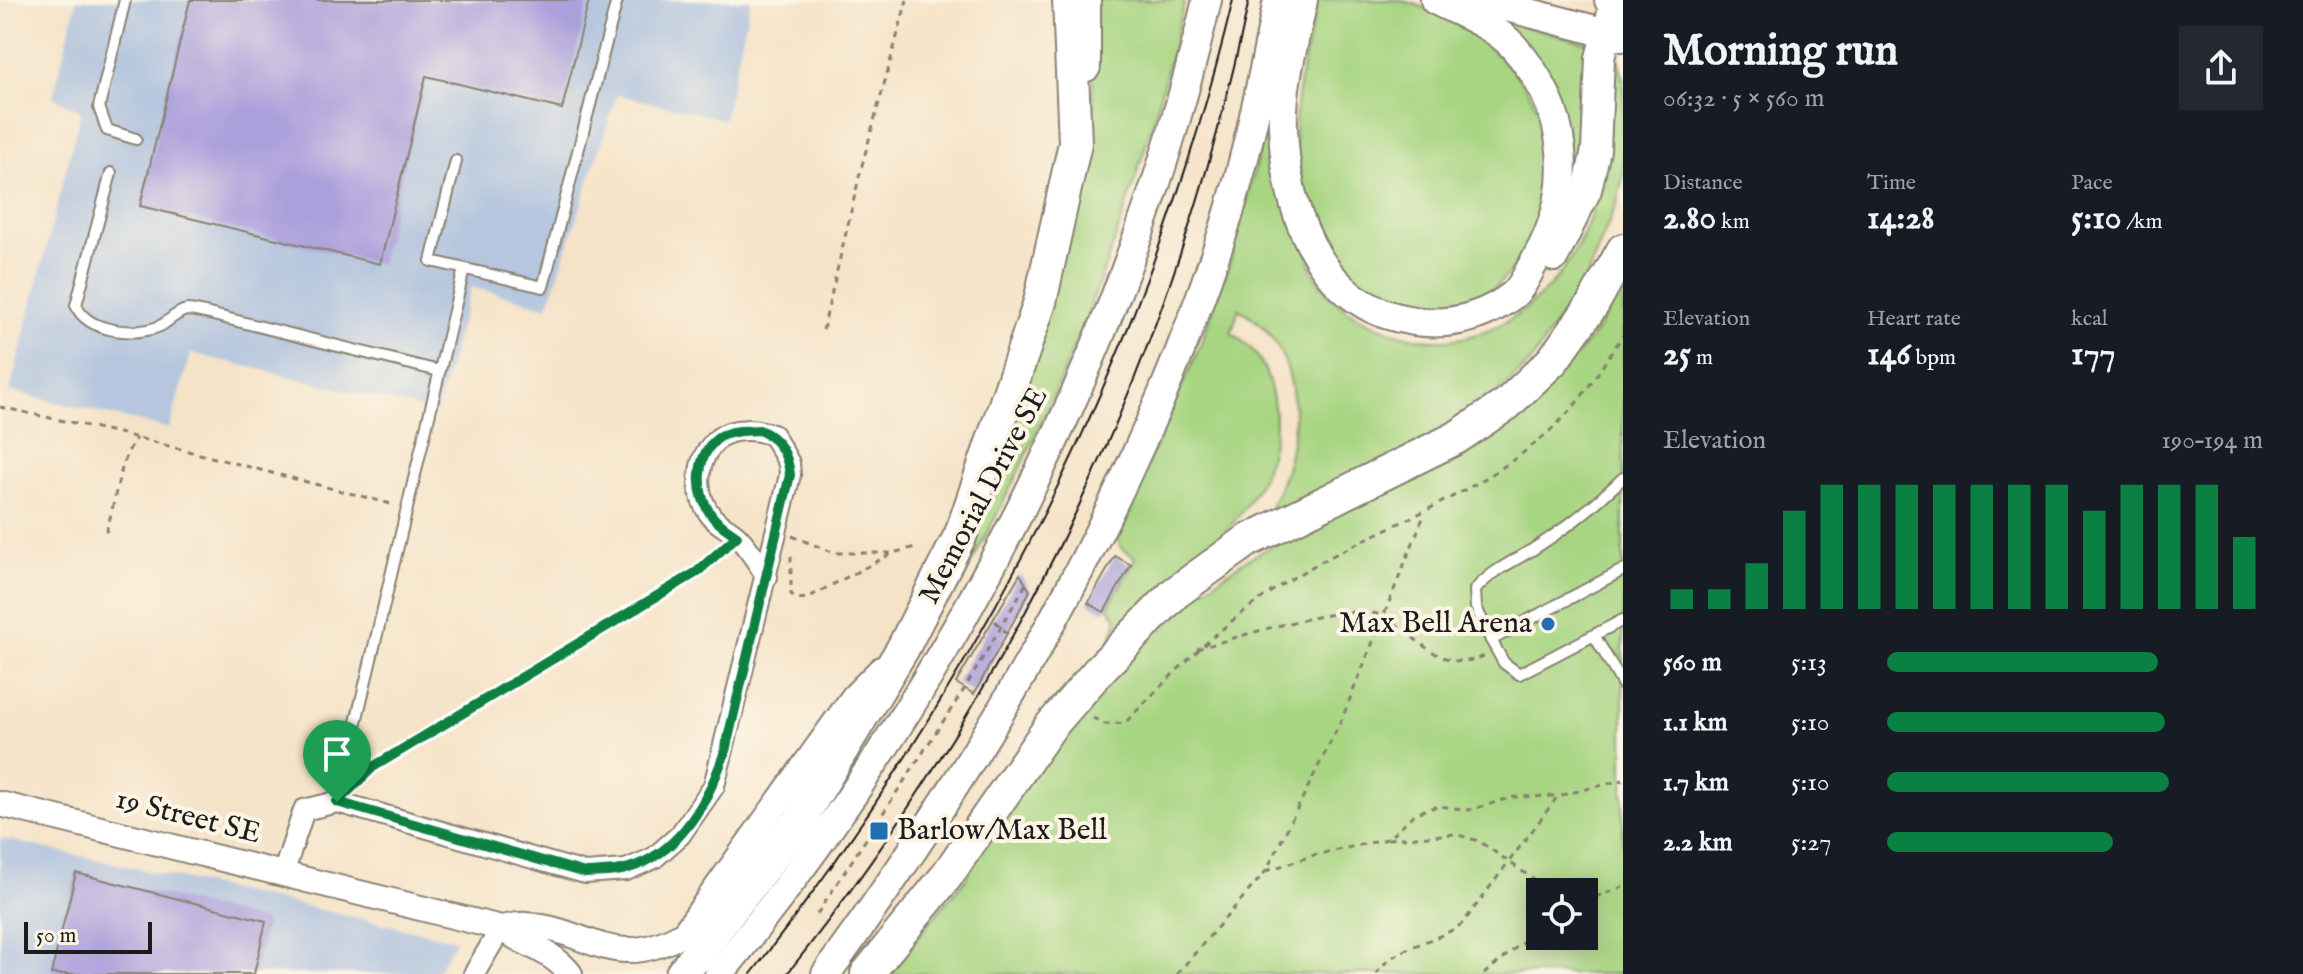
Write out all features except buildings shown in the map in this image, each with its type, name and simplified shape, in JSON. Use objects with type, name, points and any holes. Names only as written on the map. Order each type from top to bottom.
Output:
[{"type":"main road","points":[[1069,0],[1075,143]]},
{"type":"main road","points":[[682,974],[799,821],[903,648],[961,534],[1040,302],[1075,143],[1086,67],[1086,0]]},
{"type":"main road","name":"Memorial Drive SE","points":[[719,974],[805,864],[869,773],[987,572],[1068,413],[1112,312],[1146,219],[1207,0]]},
{"type":"main road","points":[[826,974],[928,826],[1045,639],[1151,423],[1221,240],[1258,99],[1278,0]]},
{"type":"main road","points":[[1303,0],[1282,123],[1290,190],[1314,253],[1341,290],[1378,313],[1420,323],[1473,317],[1516,293],[1551,262],[1587,190],[1596,150],[1600,58],[1617,17],[1480,0]]},
{"type":"main road","points":[[1435,0],[1512,44],[1537,80],[1562,141],[1562,187],[1549,236],[1516,293]]},
{"type":"main road","points":[[867,974],[945,878],[1050,727],[1101,668],[1175,593],[1247,541],[1456,438],[1507,404],[1553,360],[1593,304],[1623,250]]},
{"type":"street","points":[[283,874],[304,810],[337,802],[585,873],[626,870],[654,858],[680,835],[714,786],[767,577],[790,475],[782,448],[773,435],[759,430],[724,434],[712,444],[698,478],[703,501],[713,518],[737,536],[767,577]]},
{"type":"street","points":[[501,928],[526,925],[552,932],[590,954],[615,964],[640,962],[664,954],[684,933],[854,696],[903,648]]},
{"type":"street","name":"19 Street SE","points":[[0,804],[501,928]]},
{"type":"street","points":[[474,974],[501,928]]},
{"type":"street","points":[[501,928],[521,943],[546,951],[570,974]]},
{"type":"lane","points":[[125,0],[99,107],[107,130],[136,139]]},
{"type":"lane","points":[[456,161],[431,261],[543,287],[617,0]]},
{"type":"lane","points":[[111,173],[76,305],[79,314],[100,326],[137,332],[157,327],[186,310],[205,313],[439,371]]},
{"type":"lane","points":[[337,802],[464,269]]},
{"type":"lane","points":[[1623,478],[1580,517],[1535,549],[1487,575],[1475,590],[1476,607],[1494,645],[1504,663],[1519,674],[1623,620]]},
{"type":"lane","points":[[1494,645],[1623,570]]},
{"type":"lane","points":[[1594,635],[1623,685]]},
{"type":"path","points":[[823,330],[861,169],[907,0]]},
{"type":"path","points":[[1086,714],[1105,724],[1125,723],[1196,650],[1260,599],[1299,574],[1473,488],[1517,459],[1563,418],[1623,335]]},
{"type":"path","points":[[0,407],[407,507]]},
{"type":"path","points":[[106,532],[119,490],[125,455],[136,438]]},
{"type":"path","points":[[1177,974],[1266,871],[1341,721],[1386,617],[1426,512]]},
{"type":"path","points":[[337,802],[373,767],[697,572],[737,536]]},
{"type":"path","points":[[893,553],[834,553],[791,536],[791,594],[797,599],[807,598],[893,553],[919,546]]},
{"type":"path","points":[[817,914],[1002,628],[1026,584]]},
{"type":"path","points":[[1196,650],[1271,628],[1362,612],[1386,617],[1430,651],[1457,660],[1479,658],[1494,645]]},
{"type":"path","points":[[995,621],[1008,634]]},
{"type":"path","points":[[1388,839],[1414,814],[1438,806],[1470,810],[1513,797],[1558,796],[1623,780]]},
{"type":"path","points":[[1376,974],[1390,956],[1444,936],[1463,923],[1558,796]]},
{"type":"path","points":[[1266,871],[1314,855],[1388,839],[1455,834],[1479,841],[1533,878]]},
{"type":"path","points":[[1598,896],[1623,887]]},
{"type":"path","points":[[1484,974],[1526,940]]},
{"type":"shaded area","points":[[77,0],[751,0],[724,119],[617,95],[548,307],[471,287],[436,412],[191,353],[169,429],[10,391],[81,111],[53,97]]},
{"type":"shaded area","points":[[0,838],[456,940],[436,974],[0,974]]},
{"type":"green space","points":[[1095,0],[1185,0],[1143,153],[1092,302],[1030,448],[957,589],[950,585],[1082,184],[1092,124]]},
{"type":"green space","points":[[1317,0],[1396,0],[1432,11],[1485,44],[1514,72],[1532,98],[1550,152],[1550,195],[1535,236],[1506,276],[1486,295],[1439,308],[1407,308],[1379,300],[1355,284],[1336,263],[1321,237],[1301,179],[1295,130],[1298,93]]},
{"type":"green space","points":[[1503,21],[1593,44],[1587,134],[1579,180],[1571,178]]},
{"type":"green space","points":[[1610,59],[1618,60],[1623,78],[1623,177],[1617,203],[1586,278],[1530,363],[1466,421],[1278,512],[1271,505],[1290,455],[1294,427],[1288,372],[1278,347],[1262,326],[1239,309],[1231,333],[1247,344],[1258,357],[1271,390],[1275,429],[1267,465],[1250,498],[1227,530],[1169,588],[1111,638],[1117,618],[1108,607],[1136,558],[1121,548],[1116,535],[1200,346],[1233,253],[1265,129],[1274,129],[1313,272],[1333,299],[1369,323],[1410,337],[1442,340],[1472,336],[1501,325],[1527,308],[1550,286],[1569,261],[1584,233],[1594,204],[1600,170]]},
{"type":"green space","points":[[1623,286],[1623,974],[886,974],[965,880],[985,834],[1099,689],[1178,608],[1244,561],[1318,522],[1443,467],[1496,433],[1545,389],[1593,336]]},
{"type":"tram line","points":[[751,974],[833,864],[910,751],[980,633],[1044,513],[1102,389],[1153,262],[1197,133],[1233,0]]},
{"type":"tram line","points":[[787,974],[869,865],[944,752],[1013,635],[1075,514],[1130,390],[1177,263],[1217,133],[1249,0]]},
{"type":"place","name":"Max Bell Arena","points":[[1548,624]]},
{"type":"place","name":"Barlow/Max Bell","points":[[879,831]]},
{"type":"route","points":[[759,430],[773,435],[789,463],[790,475],[725,751],[714,786],[695,817],[654,858],[626,870],[585,873],[337,802],[373,767],[697,572],[737,536],[713,518],[703,501],[698,478],[712,444],[724,434],[737,431],[759,430]]}]
